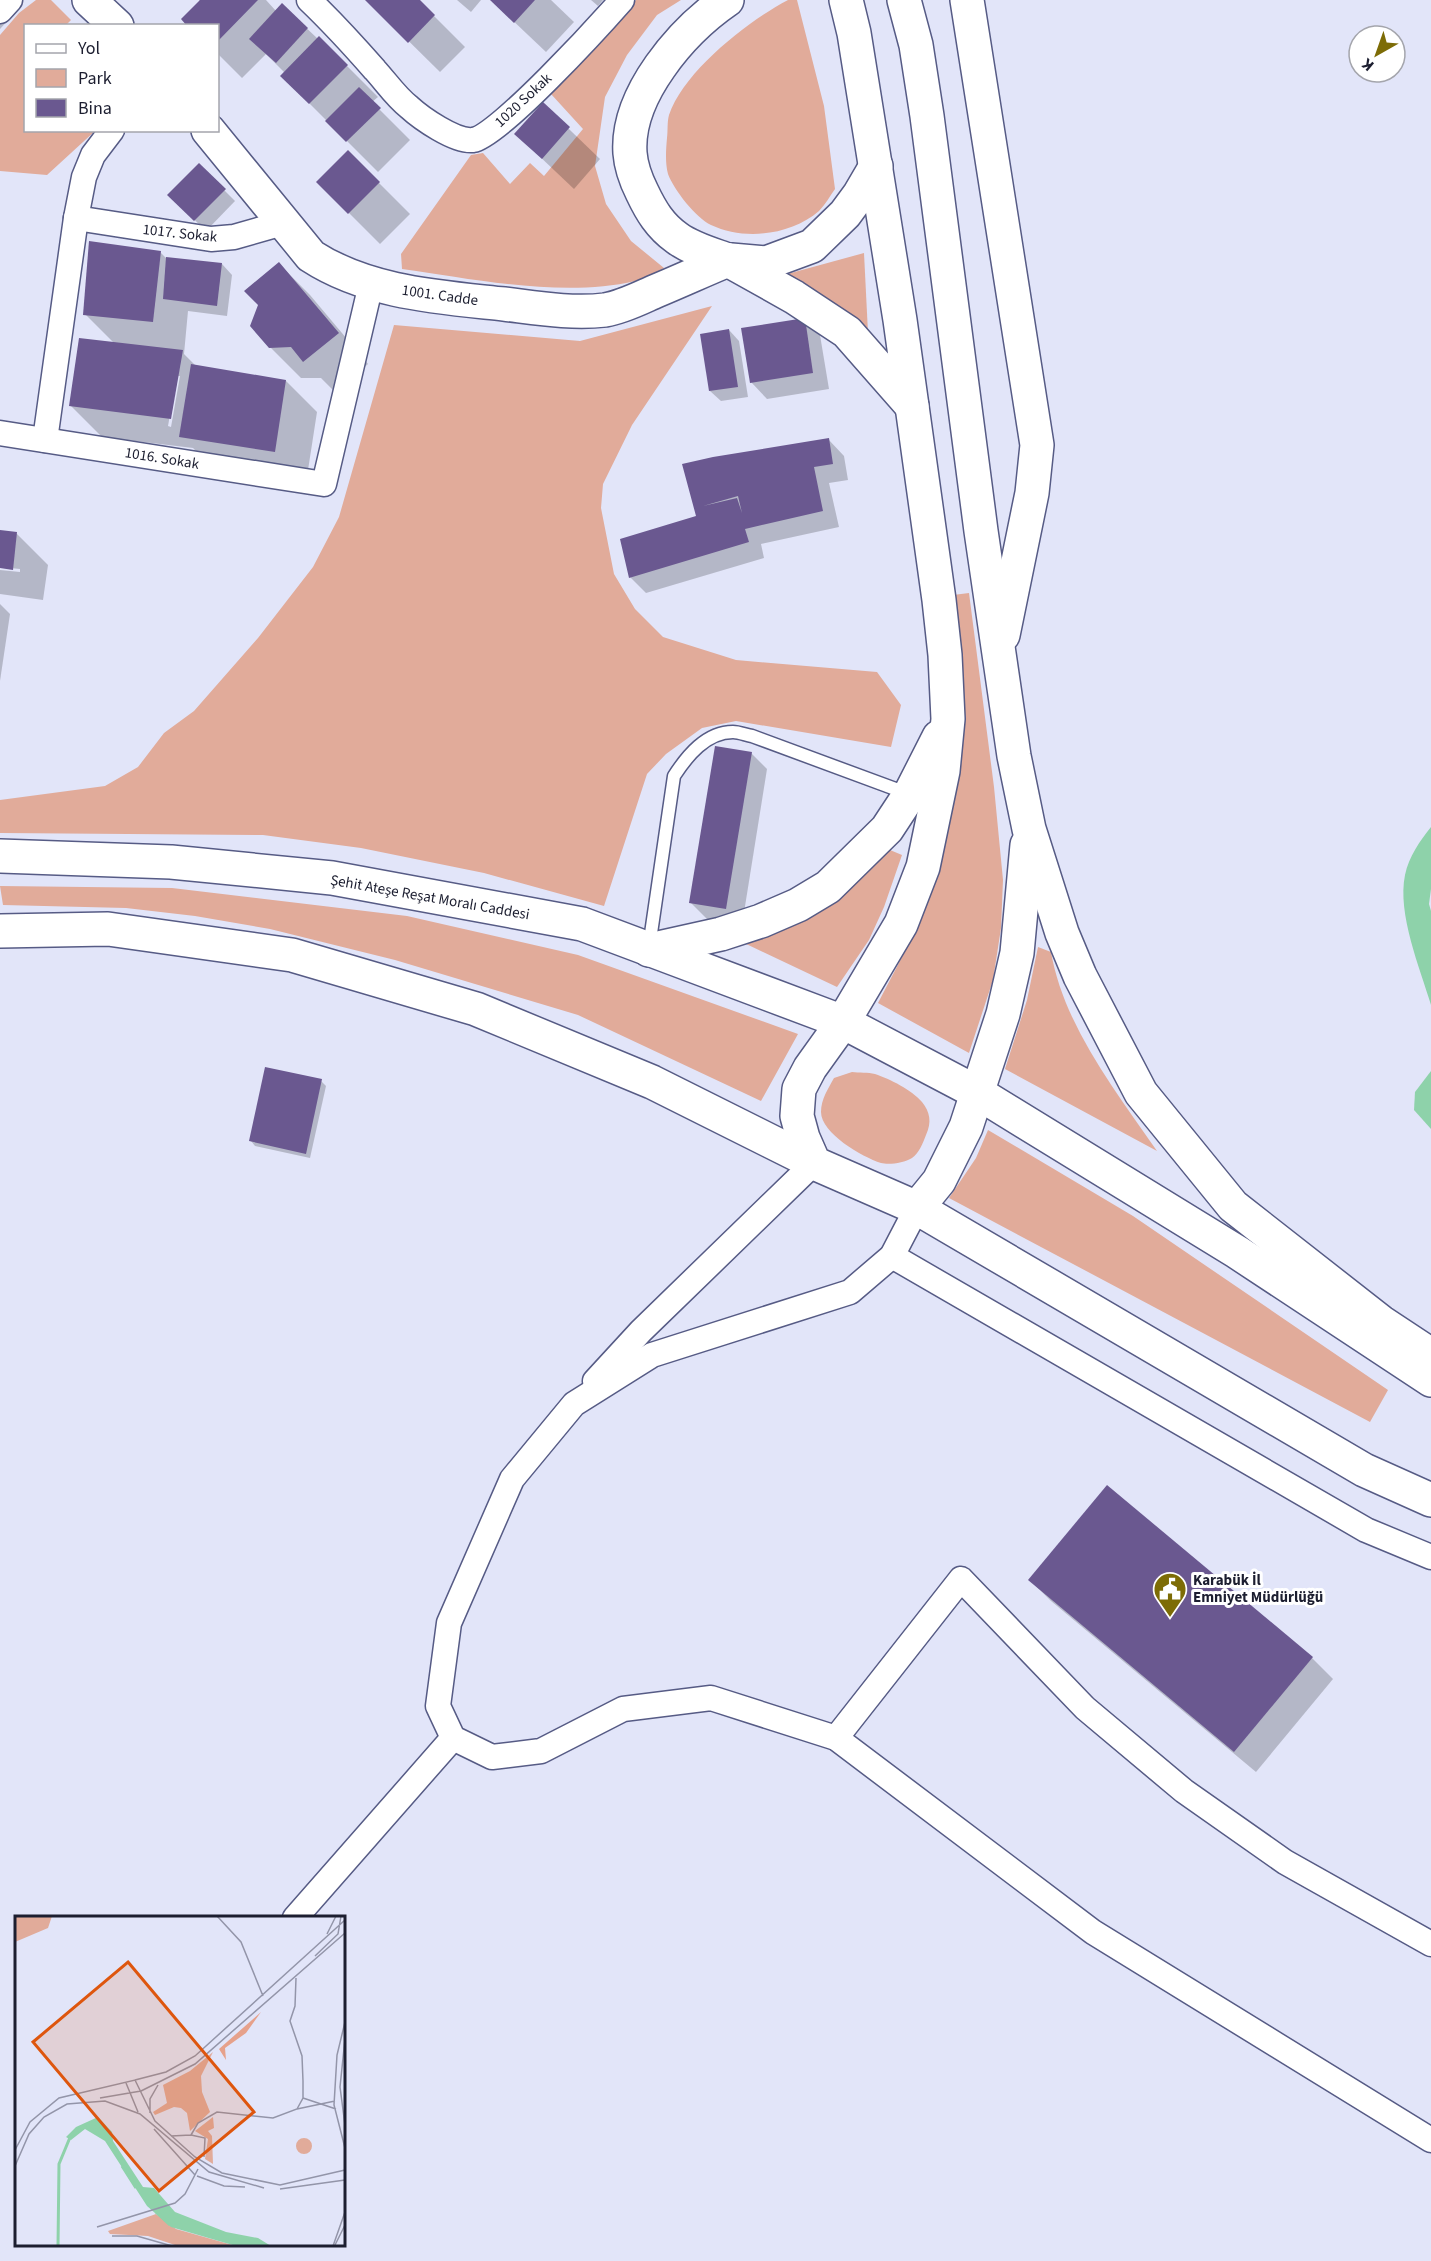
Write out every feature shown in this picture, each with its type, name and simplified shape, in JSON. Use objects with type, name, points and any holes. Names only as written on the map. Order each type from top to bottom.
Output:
[{"type":"main road","points":[[89,0],[115,24]]},
{"type":"main road","points":[[727,0],[697,23],[674,49],[638,104],[631,132],[630,153],[635,177],[658,222],[679,240],[728,260],[794,297],[847,332],[912,406]]},
{"type":"main road","points":[[814,1163],[796,1116],[799,1089],[810,1068],[843,1022],[901,924],[923,867],[944,771],[948,719],[945,655],[939,600],[912,406],[876,166],[854,33],[846,0]]},
{"type":"main road","points":[[904,0],[916,45],[927,116],[998,660],[1029,829],[1048,893],[1080,976],[1141,1093],[1233,1206],[1381,1322],[1431,1355]]},
{"type":"main road","points":[[967,0],[1037,445],[1032,493],[998,660]]},
{"type":"main road","name":"1001. Cadde","points":[[210,132],[311,256],[328,267],[371,284],[430,296],[534,308],[576,311],[606,309],[627,304],[728,260]]},
{"type":"main road","points":[[728,260],[766,263],[812,246],[845,214],[876,166]]},
{"type":"main road","points":[[649,950],[721,934],[761,921],[798,905],[828,887],[887,829],[910,794],[948,719]]},
{"type":"main road","points":[[917,1208],[939,1181],[966,1127],[1003,1014],[1017,953],[1029,829]]},
{"type":"main road","name":"Şehit Ateşe Reşat Moralı Caddesi","points":[[0,856],[171,862],[332,878],[582,924],[843,1022],[978,1093],[1237,1252],[1431,1380]]},
{"type":"main road","points":[[0,931],[108,929],[292,955],[476,1009],[652,1082],[814,1163],[917,1208],[1364,1470],[1431,1500]]},
{"type":"street","points":[[0,11],[10,0]]},
{"type":"street","name":"1020 Sokak","points":[[309,0],[406,106],[447,133],[471,140],[483,136],[531,95],[622,0]]},
{"type":"street","points":[[45,440],[76,218],[84,177],[93,154],[110,132]]},
{"type":"street","name":"1017. Sokak","points":[[76,218],[211,239],[234,237],[283,223]]},
{"type":"street","name":"1016. Sokak","points":[[0,433],[324,484],[371,284]]},
{"type":"street","points":[[814,1163],[641,1331],[574,1404],[512,1479],[449,1623],[438,1706],[453,1738],[492,1757],[541,1751],[623,1709],[711,1698],[836,1738],[1093,1932],[1431,2140]]},
{"type":"street","points":[[574,1404],[651,1355],[850,1292],[892,1256],[917,1208]]},
{"type":"street","points":[[892,1256],[1366,1530],[1431,1557]]},
{"type":"street","points":[[836,1738],[961,1579],[1085,1708],[1184,1791],[1285,1862],[1431,1944]]},
{"type":"street","points":[[296,1916],[453,1738]]},
{"type":"lane","points":[[649,950],[674,776],[686,757],[701,744],[719,735],[733,732],[752,736],[910,794]]},
{"type":"green space","points":[[36,0],[51,0],[71,20],[67,24],[24,24],[24,132],[94,132],[47,175],[0,171],[0,35],[19,13]]},
{"type":"green space","points":[[636,0],[681,0],[657,15],[627,55],[605,97],[595,166],[606,204],[631,241],[664,268],[635,281],[579,288],[488,282],[402,269],[401,254],[471,155],[483,153],[510,184],[530,163],[544,176],[583,129],[551,94]]},
{"type":"green space","points":[[788,0],[797,0],[824,106],[835,189],[819,211],[795,226],[753,234],[724,230],[705,221],[686,203],[668,174],[666,161],[669,115],[688,81],[719,49],[755,21]]},
{"type":"green space","points":[[864,253],[868,333],[780,276]]},
{"type":"green space","points":[[712,306],[632,425],[603,484],[601,508],[614,574],[635,609],[663,637],[736,660],[877,672],[901,705],[891,747],[736,721],[702,728],[666,754],[647,774],[604,906],[484,873],[361,848],[263,835],[0,833],[0,800],[105,786],[138,767],[164,733],[194,711],[258,638],[313,567],[339,517],[394,325],[580,341]]},
{"type":"green space","points":[[969,593],[994,787],[1003,880],[1001,928],[993,980],[969,1053],[878,1003],[926,903],[953,595]]},
{"type":"green space","points":[[890,850],[902,855],[884,907],[869,940],[837,987],[742,942],[861,876]]},
{"type":"green space","points":[[0,886],[172,888],[407,916],[578,955],[798,1034],[761,1101],[578,1015],[395,960],[270,929],[195,916],[126,908],[3,905]]},
{"type":"green space","points":[[1038,947],[1051,952],[1067,1006],[1079,1031],[1108,1081],[1157,1151],[1005,1069],[1027,1000]]},
{"type":"green space","points":[[852,1072],[872,1073],[900,1085],[913,1093],[925,1106],[929,1117],[928,1130],[921,1148],[912,1158],[896,1163],[881,1163],[854,1150],[828,1128],[821,1112],[825,1094],[834,1078]]},
{"type":"green space","points":[[988,1130],[1133,1216],[1388,1390],[1370,1422],[949,1198],[976,1158]]},
{"type":"shaded area","points":[[1431,827],[1429,904],[1431,911],[1431,1005],[1411,941],[1403,890],[1409,861]]},
{"type":"shaded area","points":[[1431,1071],[1431,1129],[1414,1110],[1415,1092]]},
{"type":"building","points":[[200,0],[258,0],[219,40],[219,24],[185,24],[181,19]]},
{"type":"building","points":[[365,0],[420,0],[435,15],[408,43]]},
{"type":"building","points":[[490,0],[535,0],[514,23]]},
{"type":"building","points":[[282,3],[308,28],[276,63],[249,39]]},
{"type":"building","points":[[319,36],[348,65],[309,104],[280,76]]},
{"type":"building","points":[[359,87],[381,108],[346,142],[325,121]]},
{"type":"building","points":[[543,102],[570,127],[542,159],[514,134]]},
{"type":"building","points":[[348,150],[380,182],[348,214],[316,182]]},
{"type":"building","points":[[199,163],[226,189],[194,221],[167,195]]},
{"type":"building","points":[[89,241],[161,251],[153,322],[83,315]]},
{"type":"building","points":[[166,257],[222,263],[217,306],[163,299]]},
{"type":"building","points":[[279,262],[339,333],[303,362],[291,347],[269,348],[250,326],[258,305],[244,291]]},
{"type":"building","points":[[805,318],[813,373],[750,383],[741,328]]},
{"type":"building","points":[[729,329],[738,387],[709,391],[700,334]]},
{"type":"building","points":[[79,338],[183,350],[171,419],[69,406]]},
{"type":"building","points":[[191,364],[286,380],[275,452],[179,437]]},
{"type":"building","points":[[829,438],[833,464],[814,467],[823,511],[745,529],[749,542],[629,578],[620,539],[696,516],[682,464]],"holes":[[[738,496],[742,513],[737,498],[703,506]]]},
{"type":"building","points":[[0,530],[17,532],[13,570],[0,568]]},
{"type":"building","points":[[715,746],[752,752],[726,909],[689,903]]},
{"type":"building","points":[[265,1067],[322,1079],[306,1154],[249,1141]]},
{"type":"building","name":"Karabük İl Emniyet Müdürlüğü","points":[[1107,1485],[1313,1657],[1234,1752],[1028,1580]]},
{"type":"place","name":"Karabük İl Emniyet Müdürlüğü","points":[[1170,1618]]}]
